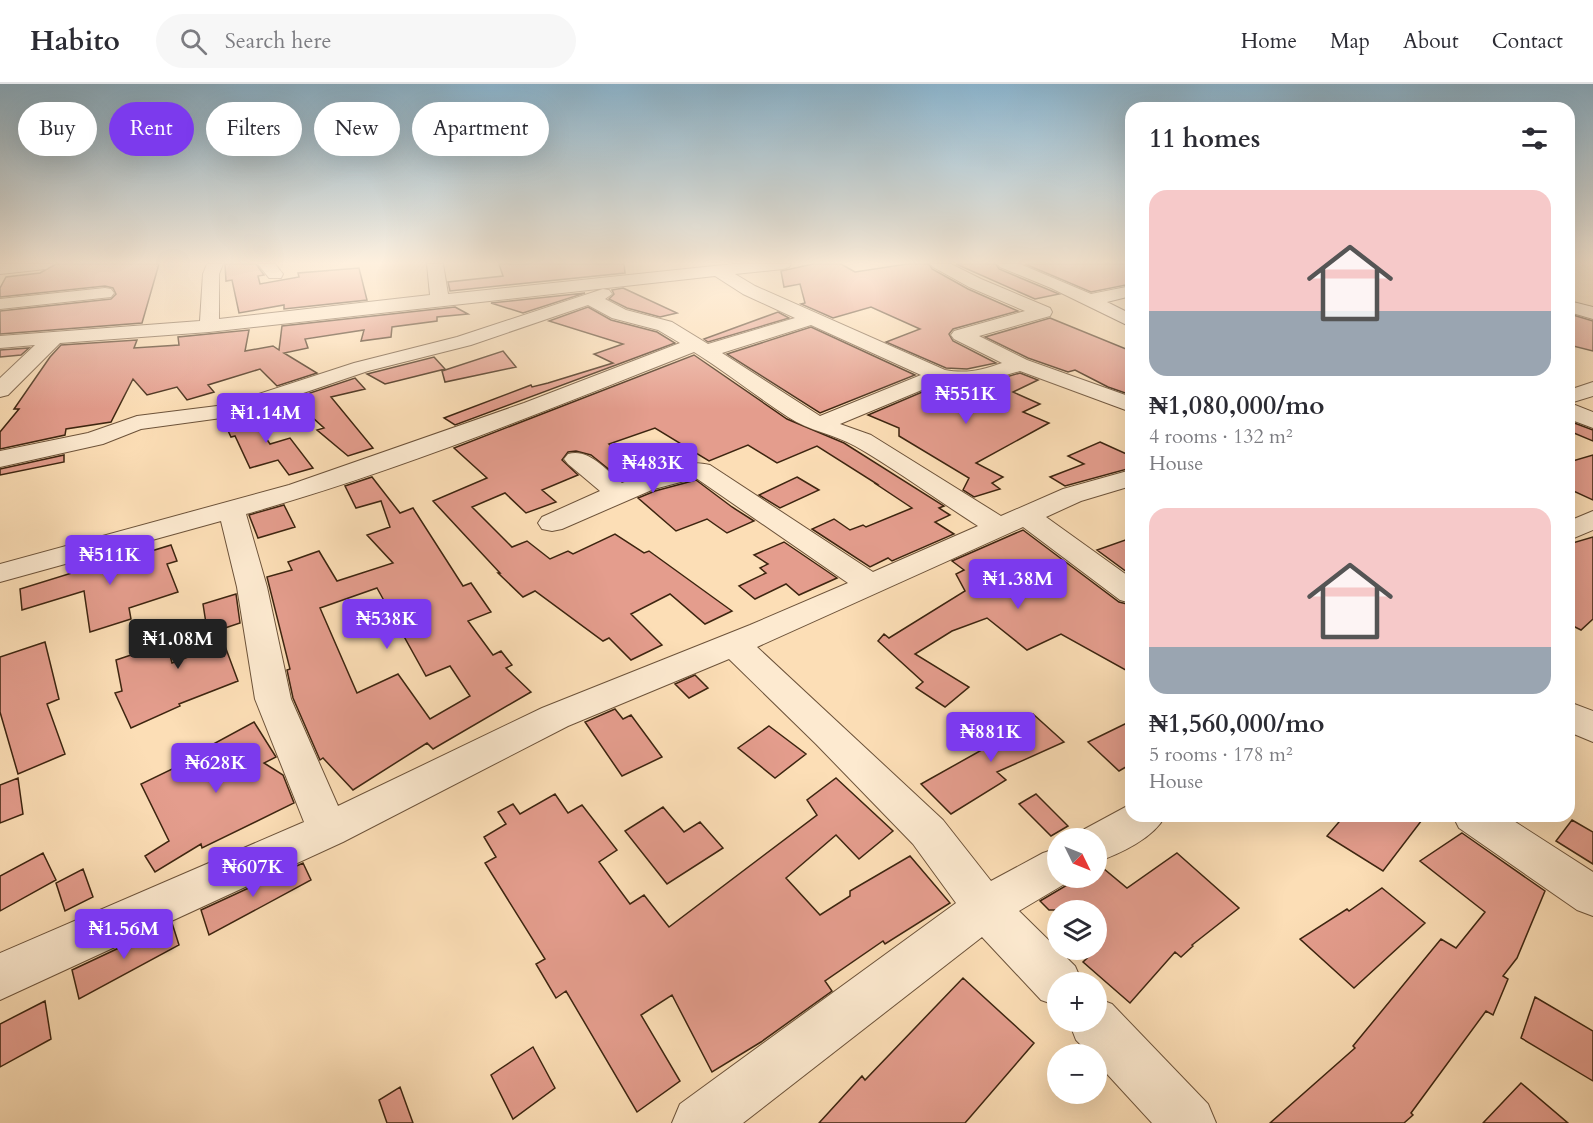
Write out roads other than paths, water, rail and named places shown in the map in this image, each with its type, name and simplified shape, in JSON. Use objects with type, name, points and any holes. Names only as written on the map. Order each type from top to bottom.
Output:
[{"type":"street","points":[[209,326],[210,312]]},
{"type":"street","points":[[0,342],[209,326],[329,312]]},
{"type":"street","points":[[0,459],[94,439],[137,423],[228,411],[333,375],[464,341],[550,312]]},
{"type":"street","points":[[616,312],[664,326],[738,374],[764,388],[796,412],[819,425],[862,440],[1011,520],[1125,589]]},
{"type":"street","points":[[801,312],[939,375],[959,380],[971,380],[1020,364]]},
{"type":"street","points":[[1042,312],[961,335],[1020,364],[1125,403]]},
{"type":"street","points":[[0,573],[298,490],[700,348],[814,318]]},
{"type":"street","points":[[0,390],[53,339]]},
{"type":"street","points":[[819,425],[939,375]]},
{"type":"street","points":[[1575,383],[1593,389]]},
{"type":"street","points":[[1575,395],[1593,389]]},
{"type":"street","points":[[1575,413],[1593,421]]},
{"type":"street","points":[[577,459],[619,494]]},
{"type":"street","points":[[552,523],[619,494],[690,471],[701,470],[872,585]]},
{"type":"street","points":[[0,977],[328,830],[555,717],[734,645],[872,585],[1011,520],[1072,495],[1125,480]]},
{"type":"street","points":[[231,508],[252,587],[273,699],[328,830]]},
{"type":"street","points":[[1575,529],[1593,519]]},
{"type":"street","points":[[734,645],[829,734],[928,832],[985,908],[1047,972]]},
{"type":"street","points":[[1575,719],[1593,728]]},
{"type":"street","points":[[1107,838],[1134,822]]},
{"type":"street","points":[[1482,822],[1593,896]]},
{"type":"street","points":[[718,1117],[985,908],[1047,872]]},
{"type":"street","points":[[1103,1032],[1189,1123]]}]
